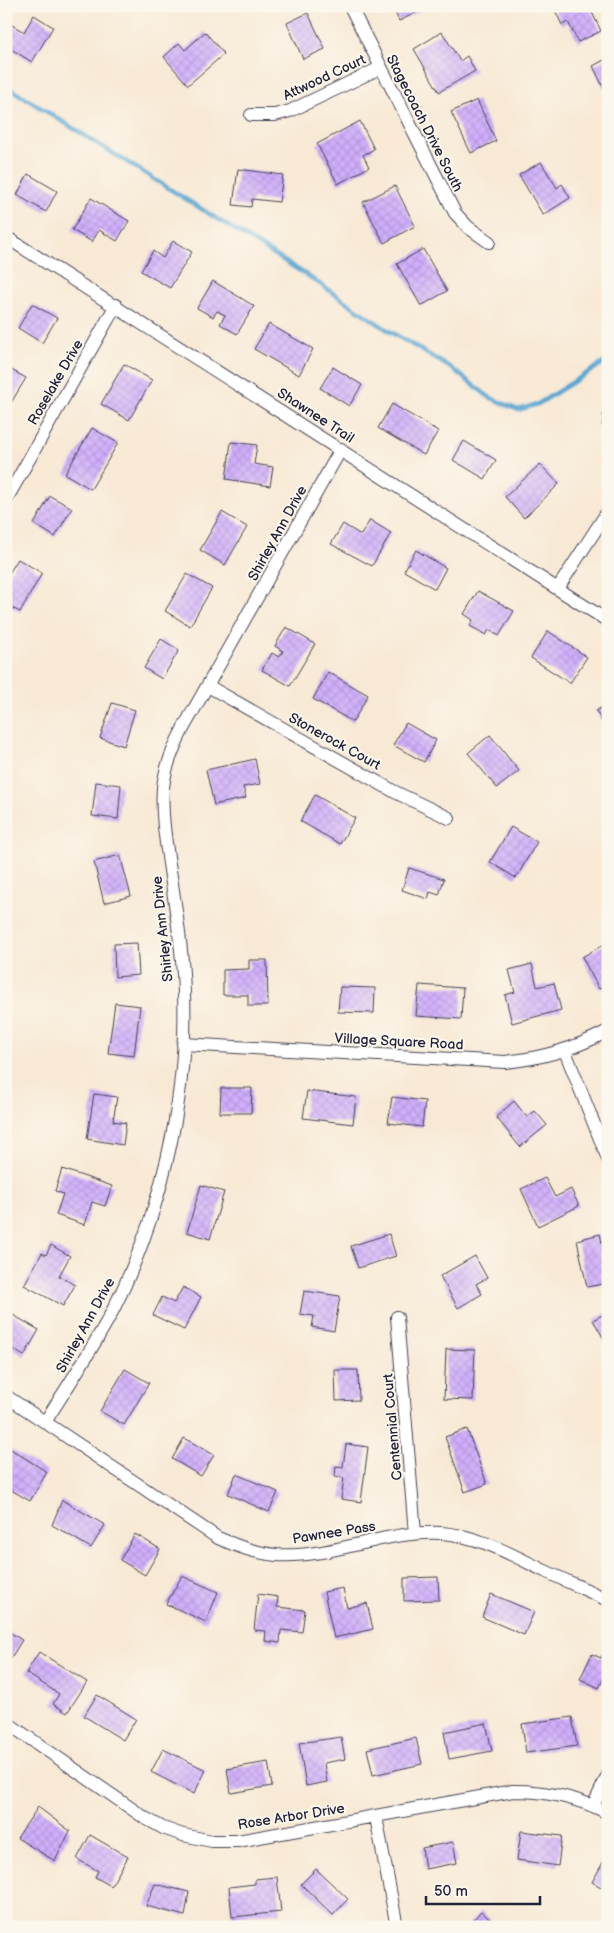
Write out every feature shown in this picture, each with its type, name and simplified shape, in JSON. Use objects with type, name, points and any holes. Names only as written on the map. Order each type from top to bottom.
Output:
[{"type":"street","name":"Stagecoach Drive South","points":[[350,6],[455,213],[468,227],[489,242]]},
{"type":"street","name":"Attwood Court","points":[[251,115],[275,115],[290,111],[380,68]]},
{"type":"street","name":"Shawnee Trail","points":[[6,237],[608,621]]},
{"type":"street","name":"Roselake Drive","points":[[6,500],[116,306]]},
{"type":"street","name":"Shirley Ann Drive","points":[[45,1422],[77,1373],[111,1312],[147,1227],[162,1180],[172,1131],[183,1044],[184,995],[181,946],[162,815],[163,787],[174,746],[341,449]]},
{"type":"street","points":[[558,588],[608,511]]},
{"type":"street","name":"Stonerock Court","points":[[208,686],[394,792],[449,818]]},
{"type":"street","name":"Village Square Road","points":[[183,1044],[505,1062],[536,1059],[565,1051],[608,1031]]},
{"type":"street","points":[[565,1051],[608,1159]]},
{"type":"street","name":"Centennial Court","points":[[398,1317],[415,1533]]},
{"type":"street","name":"Pawnee Pass","points":[[6,1396],[218,1538],[237,1546],[264,1553],[298,1555],[415,1533],[443,1533],[495,1546],[608,1600]]},
{"type":"street","name":"Rose Arbor Drive","points":[[6,1722],[146,1818],[183,1835],[212,1841],[238,1841],[376,1818],[513,1791],[551,1793],[593,1806],[608,1813]]},
{"type":"street","points":[[593,1806],[608,1775]]},
{"type":"street","points":[[376,1818],[397,1927]]},
{"type":"building","points":[[392,6],[423,6],[424,9],[399,21]]},
{"type":"building","points":[[558,6],[589,6],[601,31],[578,42],[568,22],[562,25],[554,8]]},
{"type":"building","points":[[308,13],[325,49],[303,59],[287,23]]},
{"type":"building","points":[[34,15],[53,27],[32,62],[6,46],[6,35],[12,25],[24,32]]},
{"type":"building","points":[[205,32],[224,54],[188,85],[164,57],[179,43],[185,50]]},
{"type":"building","points":[[442,32],[460,61],[467,56],[475,71],[439,92],[414,49]]},
{"type":"building","points":[[608,58],[608,97],[593,66]]},
{"type":"building","points":[[477,100],[496,141],[471,153],[451,112]]},
{"type":"building","points":[[360,121],[374,149],[363,155],[369,167],[338,184],[317,144]]},
{"type":"building","points":[[541,162],[557,188],[562,184],[570,198],[543,215],[519,175]]},
{"type":"building","points":[[238,169],[283,175],[279,202],[252,199],[251,207],[233,205]]},
{"type":"building","points":[[28,174],[57,191],[46,212],[17,195]]},
{"type":"building","points":[[395,186],[415,226],[384,243],[363,202]]},
{"type":"building","points":[[91,198],[129,221],[117,241],[99,230],[92,242],[72,230]]},
{"type":"building","points":[[173,241],[192,252],[170,288],[141,271],[153,251],[163,258]]},
{"type":"building","points":[[423,249],[447,291],[421,306],[397,264]]},
{"type":"building","points":[[213,281],[254,306],[237,334],[220,324],[225,315],[217,311],[213,317],[197,308]]},
{"type":"building","points":[[32,304],[57,318],[42,343],[18,328]]},
{"type":"building","points":[[269,324],[313,349],[299,375],[254,349]]},
{"type":"building","points":[[124,364],[152,380],[129,420],[101,404]]},
{"type":"building","points":[[6,367],[26,378],[6,411]]},
{"type":"building","points":[[333,367],[362,385],[349,406],[320,388]]},
{"type":"building","points":[[605,400],[608,400],[608,427],[602,426]]},
{"type":"building","points":[[392,404],[438,431],[424,455],[378,428]]},
{"type":"building","points":[[92,428],[118,443],[91,489],[65,474]]},
{"type":"building","points":[[464,441],[496,460],[485,479],[453,460]]},
{"type":"building","points":[[231,442],[257,445],[254,464],[273,467],[270,486],[226,479]]},
{"type":"building","points":[[540,464],[559,484],[524,518],[505,497]]},
{"type":"building","points":[[50,496],[72,508],[55,537],[34,524]]},
{"type":"building","points":[[222,512],[247,527],[225,565],[200,550]]},
{"type":"building","points":[[370,520],[391,533],[372,566],[331,544],[343,524],[361,535]]},
{"type":"building","points":[[416,550],[446,568],[435,589],[404,571]]},
{"type":"building","points":[[18,559],[42,573],[20,612],[6,605],[6,578]]},
{"type":"building","points":[[187,574],[212,588],[190,626],[165,611]]},
{"type":"building","points":[[478,591],[514,611],[499,636],[489,630],[486,635],[470,626],[473,620],[464,614]]},
{"type":"building","points":[[286,627],[315,644],[290,686],[262,670],[272,653],[279,657],[283,651],[275,646]]},
{"type":"building","points":[[548,631],[587,657],[570,683],[531,658]]},
{"type":"building","points":[[161,639],[179,650],[162,679],[144,668]]},
{"type":"building","points":[[328,672],[368,695],[353,722],[313,699]]},
{"type":"building","points":[[112,703],[135,710],[124,746],[100,738]]},
{"type":"building","points":[[608,704],[608,732],[596,711]]},
{"type":"building","points":[[406,723],[436,740],[424,762],[393,745]]},
{"type":"building","points":[[490,735],[519,771],[497,788],[468,753]]},
{"type":"building","points":[[255,759],[260,784],[243,787],[246,798],[214,805],[206,770]]},
{"type":"building","points":[[96,782],[121,785],[118,819],[92,816]]},
{"type":"building","points":[[315,795],[355,818],[340,844],[300,821]]},
{"type":"building","points":[[511,827],[537,842],[516,878],[490,862]]},
{"type":"building","points":[[120,855],[131,896],[104,903],[94,862]]},
{"type":"building","points":[[409,868],[444,879],[439,895],[430,892],[428,899],[402,890]]},
{"type":"building","points":[[608,942],[608,984],[599,989],[582,957]]},
{"type":"building","points":[[137,943],[139,975],[115,977],[114,944]]},
{"type":"building","points":[[249,960],[267,960],[268,1006],[248,1006],[248,995],[223,995],[223,970],[249,969]]},
{"type":"building","points":[[532,964],[537,987],[554,983],[561,1010],[512,1023],[505,995],[515,992],[509,970]]},
{"type":"building","points":[[419,985],[463,988],[461,1019],[416,1016]]},
{"type":"building","points":[[340,987],[375,988],[374,1013],[338,1012]]},
{"type":"building","points":[[115,1003],[140,1006],[134,1056],[108,1053]]},
{"type":"building","points":[[221,1088],[252,1088],[251,1113],[220,1113]]},
{"type":"building","points":[[307,1091],[356,1097],[353,1124],[303,1118]]},
{"type":"building","points":[[94,1094],[117,1097],[113,1121],[126,1123],[123,1145],[87,1139]]},
{"type":"building","points":[[392,1097],[425,1101],[422,1127],[388,1123]]},
{"type":"building","points":[[514,1101],[527,1117],[535,1111],[547,1125],[520,1147],[496,1117]]},
{"type":"building","points":[[62,1169],[112,1186],[105,1206],[92,1202],[85,1225],[56,1215],[63,1194],[55,1191]]},
{"type":"building","points":[[545,1178],[555,1197],[571,1189],[579,1206],[538,1226],[521,1189]]},
{"type":"building","points":[[201,1185],[224,1192],[210,1239],[187,1232]]},
{"type":"building","points":[[389,1234],[396,1256],[358,1268],[351,1246]]},
{"type":"building","points":[[600,1234],[608,1269],[608,1283],[587,1287],[577,1240]]},
{"type":"building","points":[[51,1245],[70,1256],[59,1276],[75,1285],[63,1306],[24,1285],[42,1253],[46,1255]]},
{"type":"building","points":[[475,1256],[487,1278],[476,1284],[482,1294],[458,1308],[440,1276]]},
{"type":"building","points":[[183,1287],[201,1297],[184,1330],[153,1315],[162,1297],[174,1303]]},
{"type":"building","points":[[304,1291],[340,1296],[334,1331],[312,1327],[314,1316],[300,1314]]},
{"type":"building","points":[[6,1311],[39,1330],[24,1356],[6,1345]]},
{"type":"building","points":[[608,1312],[608,1346],[593,1320]]},
{"type":"building","points":[[446,1349],[475,1350],[473,1400],[444,1399]]},
{"type":"building","points":[[125,1369],[149,1383],[124,1425],[100,1411]]},
{"type":"building","points":[[335,1370],[358,1370],[359,1400],[336,1401]]},
{"type":"building","points":[[467,1429],[487,1484],[465,1492],[445,1437]]},
{"type":"building","points":[[184,1438],[214,1455],[201,1476],[172,1459]]},
{"type":"building","points":[[346,1444],[368,1447],[361,1502],[341,1499],[344,1478],[335,1477],[336,1466],[343,1467]]},
{"type":"building","points":[[6,1446],[47,1472],[30,1501],[6,1487]]},
{"type":"building","points":[[236,1474],[278,1492],[269,1512],[228,1494]]},
{"type":"building","points":[[62,1500],[105,1525],[91,1548],[52,1525]]},
{"type":"building","points":[[135,1534],[160,1549],[145,1575],[120,1560]]},
{"type":"building","points":[[182,1576],[218,1592],[206,1622],[166,1604]]},
{"type":"building","points":[[438,1577],[439,1600],[404,1601],[404,1578]]},
{"type":"building","points":[[343,1588],[347,1608],[367,1603],[373,1629],[334,1638],[324,1592]]},
{"type":"building","points":[[258,1594],[278,1597],[277,1607],[305,1610],[302,1632],[281,1630],[280,1643],[265,1641],[266,1631],[254,1630]]},
{"type":"building","points":[[491,1594],[534,1612],[524,1635],[482,1617]]},
{"type":"building","points":[[6,1630],[22,1640],[6,1666]]},
{"type":"building","points":[[606,1647],[608,1670],[599,1688],[580,1679],[592,1654],[601,1658]]},
{"type":"building","points":[[39,1652],[87,1682],[67,1713],[53,1704],[59,1694],[26,1673]]},
{"type":"building","points":[[97,1695],[136,1719],[123,1740],[84,1716]]},
{"type":"building","points":[[572,1717],[577,1746],[526,1753],[522,1724]]},
{"type":"building","points":[[486,1723],[492,1751],[449,1759],[444,1732]]},
{"type":"building","points":[[341,1737],[345,1759],[324,1763],[327,1782],[306,1786],[299,1743]]},
{"type":"building","points":[[416,1738],[422,1764],[373,1775],[367,1749]]},
{"type":"building","points":[[163,1749],[206,1770],[194,1794],[151,1772]]},
{"type":"building","points":[[268,1762],[272,1786],[231,1793],[227,1769]]},
{"type":"building","points":[[38,1807],[70,1831],[55,1861],[17,1838]]},
{"type":"building","points":[[521,1831],[562,1836],[558,1866],[517,1860]]},
{"type":"building","points":[[90,1835],[128,1857],[111,1886],[95,1877],[98,1871],[77,1859]]},
{"type":"building","points":[[453,1842],[457,1863],[425,1869],[422,1848]]},
{"type":"building","points":[[605,1859],[608,1861],[608,1891],[592,1882]]},
{"type":"building","points":[[316,1869],[348,1899],[333,1915],[301,1884]]},
{"type":"building","points":[[277,1877],[281,1912],[232,1917],[229,1887],[255,1884],[255,1879]]},
{"type":"building","points":[[155,1884],[189,1892],[185,1916],[146,1906]]},
{"type":"building","points":[[481,1911],[498,1927],[467,1927]]},
{"type":"waterway","points":[[6,86],[308,276],[389,331],[451,368],[489,397],[518,410],[538,404],[608,360]]}]
